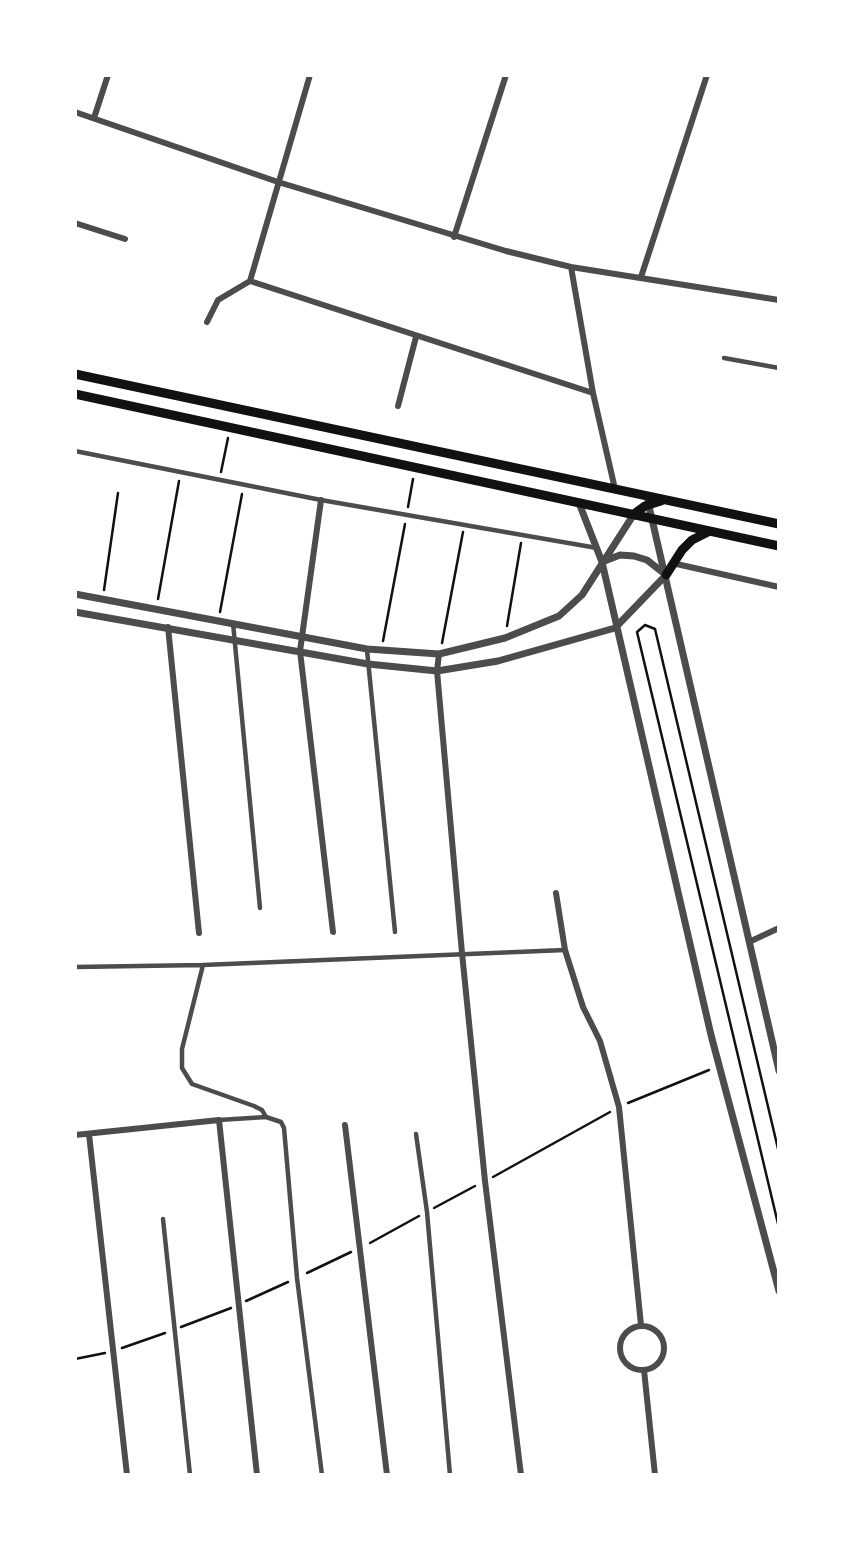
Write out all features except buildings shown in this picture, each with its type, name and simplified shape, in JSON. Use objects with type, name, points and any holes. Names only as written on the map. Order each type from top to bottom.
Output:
[{"type":"main road","points":[[75,374],[615,489],[647,500],[670,501],[779,524]]},
{"type":"main road","points":[[75,394],[779,546]]},
{"type":"main road","points":[[634,514],[647,500]]},
{"type":"main road","points":[[666,575],[672,563],[692,540],[711,531]]},
{"type":"street","points":[[94,118],[108,75]]},
{"type":"street","points":[[207,322],[218,300],[250,281],[310,75]]},
{"type":"street","points":[[453,237],[506,75]]},
{"type":"street","points":[[641,277],[707,75]]},
{"type":"street","points":[[75,112],[278,182],[453,237],[571,267],[779,300]]},
{"type":"street","points":[[75,223],[125,239]]},
{"type":"street","points":[[571,267],[593,393],[615,489]]},
{"type":"street","points":[[250,281],[593,393]]},
{"type":"street","points":[[398,406],[416,337]]},
{"type":"street","points":[[724,358],[779,368]]},
{"type":"street","points":[[75,451],[464,526],[596,544]]},
{"type":"street","points":[[321,500],[300,651],[333,932]]},
{"type":"street","points":[[647,500],[779,1071]]},
{"type":"street","points":[[579,503],[602,562],[615,628],[719,1066],[779,1291]]},
{"type":"street","points":[[75,594],[367,649],[439,654],[534,628],[572,606],[634,514]]},
{"type":"street","points":[[602,562],[620,555],[634,555],[647,560],[666,575]]},
{"type":"street","points":[[672,563],[779,587]]},
{"type":"street","points":[[75,612],[368,664],[437,670],[498,661],[615,628],[666,575]]},
{"type":"street","points":[[233,622],[260,908]]},
{"type":"street","points":[[168,627],[199,933]]},
{"type":"street","points":[[367,649],[395,932]]},
{"type":"street","points":[[439,654],[437,670],[462,953],[485,1181],[521,1475]]},
{"type":"street","points":[[556,893],[565,950],[583,1007],[600,1041],[619,1107],[641,1325]]},
{"type":"street","points":[[749,942],[779,928]]},
{"type":"street","points":[[75,967],[203,965],[565,950]]},
{"type":"street","points":[[203,965],[182,1049],[182,1068],[192,1084],[254,1106],[266,1116]]},
{"type":"street","points":[[770,1031],[779,1027]]},
{"type":"street","points":[[75,1135],[266,1116],[281,1122],[284,1128],[297,1278],[323,1475]]},
{"type":"street","points":[[219,1120],[257,1475]]},
{"type":"street","points":[[345,1125],[387,1475]]},
{"type":"street","points":[[89,1134],[127,1475]]},
{"type":"street","points":[[416,1135],[427,1212],[450,1475]]},
{"type":"street","points":[[163,1219],[190,1475]]},
{"type":"street","points":[[641,1325],[657,1331],[665,1346],[660,1362],[644,1370],[628,1365],[620,1349],[625,1333],[641,1325]]},
{"type":"street","points":[[644,1370],[655,1475]]},
{"type":"path","points":[[223,463],[225,451]]},
{"type":"path","points":[[156,609],[181,471]]},
{"type":"path","points":[[218,620],[244,484]]},
{"type":"path","points":[[382,650],[412,488]]},
{"type":"path","points":[[103,599],[118,493]]},
{"type":"path","points":[[439,654],[464,526]]},
{"type":"path","points":[[505,638],[523,536]]},
{"type":"path","points":[[779,1153],[655,629],[645,625],[637,632],[779,1228]]},
{"type":"path","points":[[75,1359],[114,1351],[240,1304],[359,1249],[619,1107],[719,1066]]}]
